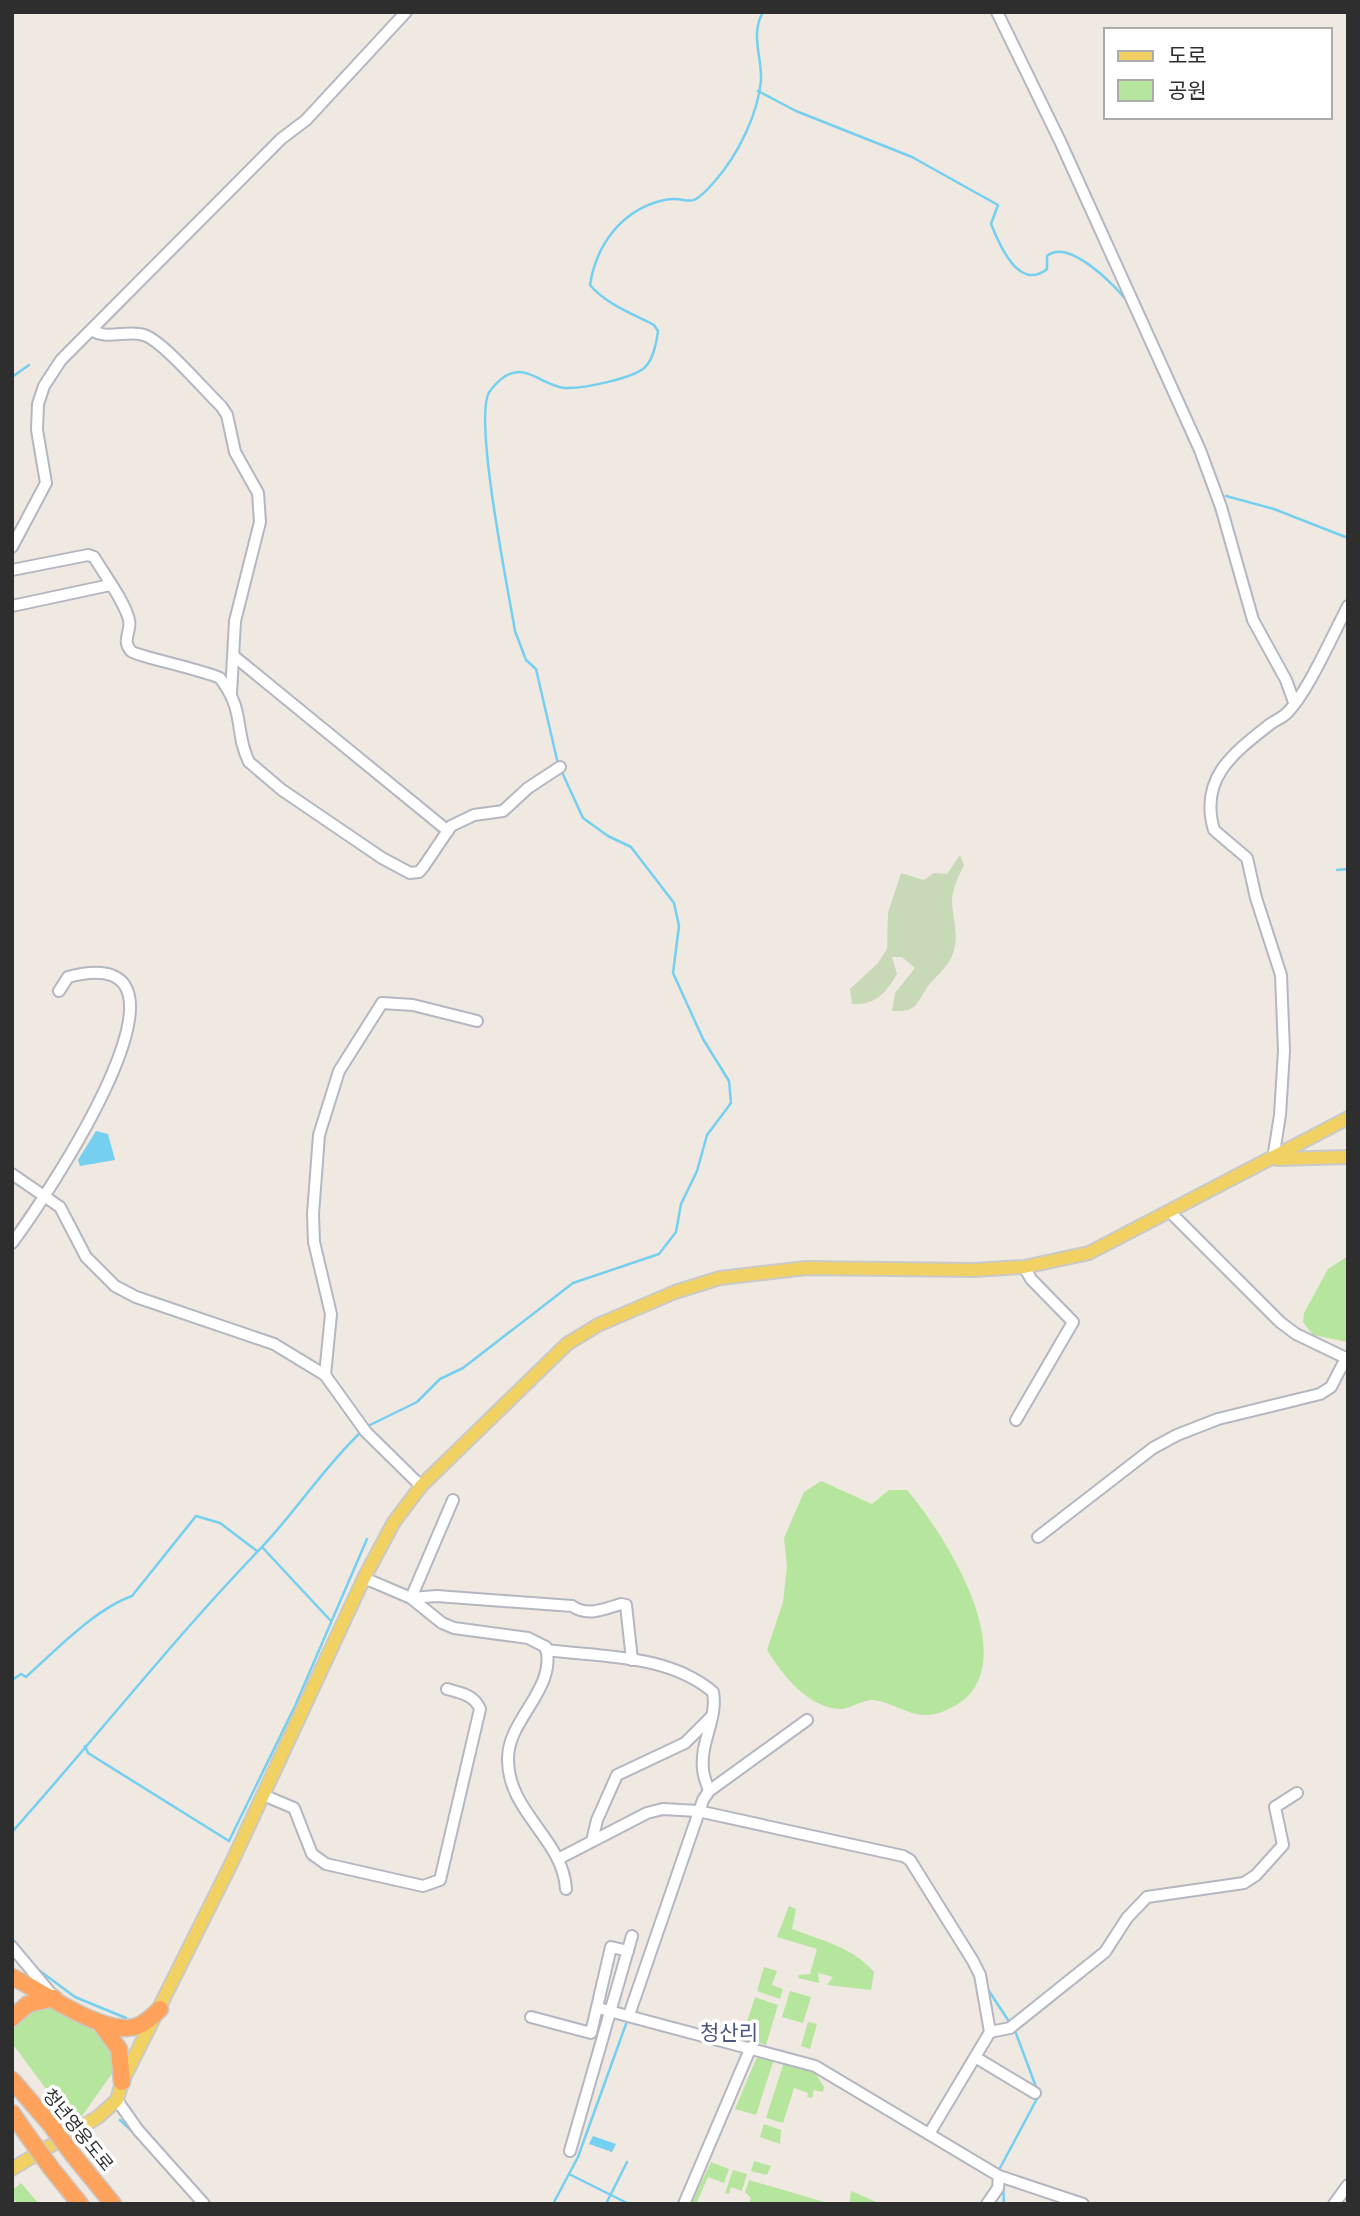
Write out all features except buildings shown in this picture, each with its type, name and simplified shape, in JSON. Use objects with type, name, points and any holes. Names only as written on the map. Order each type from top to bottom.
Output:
[{"type":"highway","points":[[12,1977],[100,2023],[119,2028],[136,2026],[160,2009]]},
{"type":"highway","points":[[12,2018],[28,2004],[54,1998]]},
{"type":"highway","points":[[100,2023],[119,2049],[122,2082]]},
{"type":"highway","name":"청년영웅도로","points":[[12,2080],[113,2204]]},
{"type":"highway","points":[[12,2113],[80,2204]]},
{"type":"main road","points":[[12,2169],[98,2117],[117,2100],[122,2082],[264,1795],[364,1578],[394,1522],[421,1486],[567,1344],[614,1318],[685,1288],[720,1278],[806,1268],[973,1270],[1024,1267],[1089,1252],[1348,1118]]},
{"type":"main road","points":[[1273,1159],[1348,1157]]},
{"type":"street","points":[[12,547],[46,483],[37,430],[38,404],[44,386],[61,360],[281,139],[306,121],[406,12]]},
{"type":"street","points":[[996,12],[1060,141],[1200,450],[1221,507],[1253,620],[1286,680],[1294,702]]},
{"type":"street","points":[[91,330],[110,337],[138,333],[147,336],[227,415],[235,452],[258,493],[260,522],[238,603],[231,693],[249,762],[282,790],[382,858],[410,873],[419,872],[448,831],[464,819],[503,811],[528,788],[560,767]]},
{"type":"street","points":[[12,570],[88,555],[94,557],[130,620],[126,641],[130,650],[139,656],[164,659],[208,672],[220,678],[231,693]]},
{"type":"street","points":[[12,606],[110,585]]},
{"type":"street","points":[[1273,1159],[1284,1051],[1281,975],[1256,898],[1252,873],[1242,852],[1214,830],[1210,792],[1212,784],[1227,763],[1250,741],[1287,713],[1305,688],[1348,606]]},
{"type":"street","points":[[235,657],[448,831]]},
{"type":"street","points":[[12,1243],[44,1195],[110,1080],[124,1050],[129,1025],[128,996],[120,980],[113,974],[95,972],[68,977],[59,991]]},
{"type":"street","points":[[325,1375],[331,1314],[314,1242],[313,1214],[319,1135],[339,1071],[382,1003],[413,1005],[477,1021]]},
{"type":"street","points":[[12,1174],[60,1208],[86,1257],[116,1286],[136,1297],[274,1344],[325,1375],[366,1432],[421,1486]]},
{"type":"street","points":[[1038,1537],[1153,1448],[1218,1419],[1320,1394],[1331,1387],[1347,1358],[1296,1334],[1279,1322],[1170,1212]]},
{"type":"street","points":[[1016,1420],[1073,1322],[1031,1279],[1024,1267]]},
{"type":"street","points":[[411,1598],[453,1500]]},
{"type":"street","points":[[364,1578],[411,1598],[442,1623],[454,1628],[528,1639],[547,1650],[669,1666],[706,1686],[713,1692],[713,1715],[702,1769],[709,1791]]},
{"type":"street","points":[[411,1598],[437,1596],[572,1606],[580,1612],[601,1611],[621,1604],[626,1605],[632,1660]]},
{"type":"street","points":[[547,1650],[541,1684],[533,1703],[513,1729],[509,1741],[508,1762],[519,1804],[558,1859],[565,1873],[566,1889]]},
{"type":"street","points":[[264,1795],[295,1808],[313,1854],[326,1864],[423,1886],[440,1880],[480,1709],[476,1700],[468,1695],[447,1689]]},
{"type":"street","points":[[592,1841],[617,1775],[685,1743],[713,1715]]},
{"type":"street","points":[[629,2015],[698,1811],[709,1791],[807,1720]]},
{"type":"street","points":[[990,2032],[1010,2028],[1083,1971],[1105,1952],[1127,1918],[1147,1897],[1233,1886],[1256,1875],[1283,1845],[1275,1807],[1297,1793]]},
{"type":"street","points":[[558,1859],[647,1813],[663,1809],[698,1811],[878,1848],[910,1860],[979,1975],[990,2032],[929,2134]]},
{"type":"street","points":[[570,2151],[632,1936]]},
{"type":"street","points":[[12,1947],[54,1998]]},
{"type":"street","points":[[531,2017],[591,2034],[603,1988],[601,1980],[611,1947],[628,1951]]},
{"type":"street","points":[[598,2008],[816,2066],[999,2176],[1083,2204]]},
{"type":"street","points":[[684,2204],[751,2047]]},
{"type":"street","points":[[975,2057],[1035,2093]]},
{"type":"street","points":[[117,2100],[138,2130],[204,2204]]},
{"type":"street","points":[[987,2204],[998,2188],[999,2176]]},
{"type":"street","points":[[1334,2204],[1348,2185]]},
{"type":"green space","points":[[960,855],[964,865],[954,888],[952,902],[956,942],[947,964],[915,1006],[907,1010],[892,1011],[895,993],[915,968],[902,957],[892,957],[897,974],[884,993],[867,1003],[852,1004],[850,989],[878,963],[887,949],[888,913],[901,873],[924,880],[934,873],[947,874]]},
{"type":"green space","points":[[1348,1256],[1348,1342],[1313,1335],[1303,1322],[1304,1313],[1328,1269]]},
{"type":"green space","points":[[821,1481],[872,1504],[889,1490],[907,1490],[938,1532],[969,1589],[979,1619],[984,1648],[981,1674],[968,1696],[954,1706],[936,1714],[925,1715],[874,1700],[842,1709],[826,1707],[796,1687],[767,1650],[783,1602],[787,1566],[784,1538],[804,1492]]},
{"type":"green space","points":[[789,1906],[796,1909],[792,1929],[857,1957],[874,1972],[871,1990],[827,1985],[833,1977],[818,1973],[819,1983],[798,1978],[799,1975],[810,1974],[817,1949],[777,1937]]},
{"type":"green space","points":[[764,1967],[777,1971],[772,1985],[783,1989],[780,1999],[757,1991]]},
{"type":"green space","points":[[790,1991],[811,1997],[803,2023],[782,2017]]},
{"type":"green space","points":[[755,1997],[778,2005],[766,2045],[742,2037]]},
{"type":"green space","points":[[45,2004],[80,2021],[99,2035],[112,2055],[116,2068],[74,2127],[12,2043],[17,2022]]},
{"type":"green space","points":[[808,2022],[817,2024],[810,2049],[801,2046]]},
{"type":"green space","points":[[760,2056],[774,2059],[756,2115],[735,2109],[756,2059]]},
{"type":"green space","points":[[784,2062],[814,2071],[824,2087],[823,2092],[814,2090],[812,2098],[807,2097],[808,2093],[794,2088],[783,2123],[766,2118]]},
{"type":"green space","points":[[764,2124],[781,2130],[780,2144],[760,2137]]},
{"type":"green space","points":[[754,2161],[771,2166],[767,2175],[751,2171]]},
{"type":"green space","points":[[711,2162],[729,2169],[724,2183],[708,2177],[696,2204],[691,2204]]},
{"type":"green space","points":[[733,2170],[747,2174],[742,2191],[731,2187],[729,2194],[725,2193]]},
{"type":"green space","points":[[749,2180],[831,2204],[749,2204],[751,2198],[745,2192]]},
{"type":"green space","points":[[21,2183],[39,2204],[18,2204],[12,2197],[12,2186],[15,2188]]},
{"type":"green space","points":[[851,2191],[881,2204],[849,2204]]},
{"type":"water","points":[[96,1131],[108,1134],[115,1160],[80,1166],[78,1160]]},
{"type":"water","points":[[593,2136],[616,2144],[612,2152],[589,2144]]},
{"type":"waterway","points":[[558,764],[536,669],[526,660],[515,631],[488,467],[485,433],[486,406],[490,391],[500,380],[519,372],[555,386],[573,388],[632,375],[646,366],[654,350],[658,331],[654,325],[596,292],[590,285],[593,271],[612,232],[633,213],[660,201],[688,201],[698,198],[731,159],[746,134],[759,93],[761,71],[757,29],[763,12]]},
{"type":"waterway","points":[[758,91],[796,111],[912,157],[998,205],[991,224],[1005,253],[1019,270],[1037,274],[1047,269],[1047,256],[1056,252],[1067,253],[1090,265],[1127,301]]},
{"type":"waterway","points":[[12,377],[29,365]]},
{"type":"waterway","points":[[1226,496],[1274,509],[1348,538]]},
{"type":"waterway","points":[[366,1427],[417,1402],[440,1379],[463,1368],[573,1283],[659,1254],[676,1232],[681,1204],[697,1171],[707,1135],[731,1103],[729,1081],[703,1039],[673,973],[679,926],[674,903],[631,847],[608,836],[583,818],[561,770]]},
{"type":"waterway","points":[[1337,870],[1348,869]]},
{"type":"waterway","points":[[12,1832],[361,1432]]},
{"type":"waterway","points":[[12,1680],[21,1674],[26,1677],[90,1620],[132,1596],[196,1516],[220,1523],[257,1551]]},
{"type":"waterway","points":[[85,1746],[88,1753],[229,1841],[295,1706],[367,1539]]},
{"type":"waterway","points":[[262,1547],[330,1620]]},
{"type":"waterway","points":[[12,1938],[32,1963]]},
{"type":"waterway","points":[[36,1968],[75,1997],[126,2018]]},
{"type":"waterway","points":[[987,1988],[1010,2023]]},
{"type":"waterway","points":[[553,2204],[578,2157],[626,2024]]},
{"type":"waterway","points":[[1000,2168],[1039,2095],[1014,2028]]},
{"type":"waterway","points":[[120,2120],[133,2132]]},
{"type":"waterway","points":[[606,2204],[627,2162]]},
{"type":"waterway","points":[[569,2174],[629,2204]]},
{"type":"waterway","points":[[1003,2186],[1004,2204]]},
{"type":"waterway","points":[[1053,2199],[1065,2204]]},
{"type":"district","name":"청산리","points":[[729,2033]]}]
